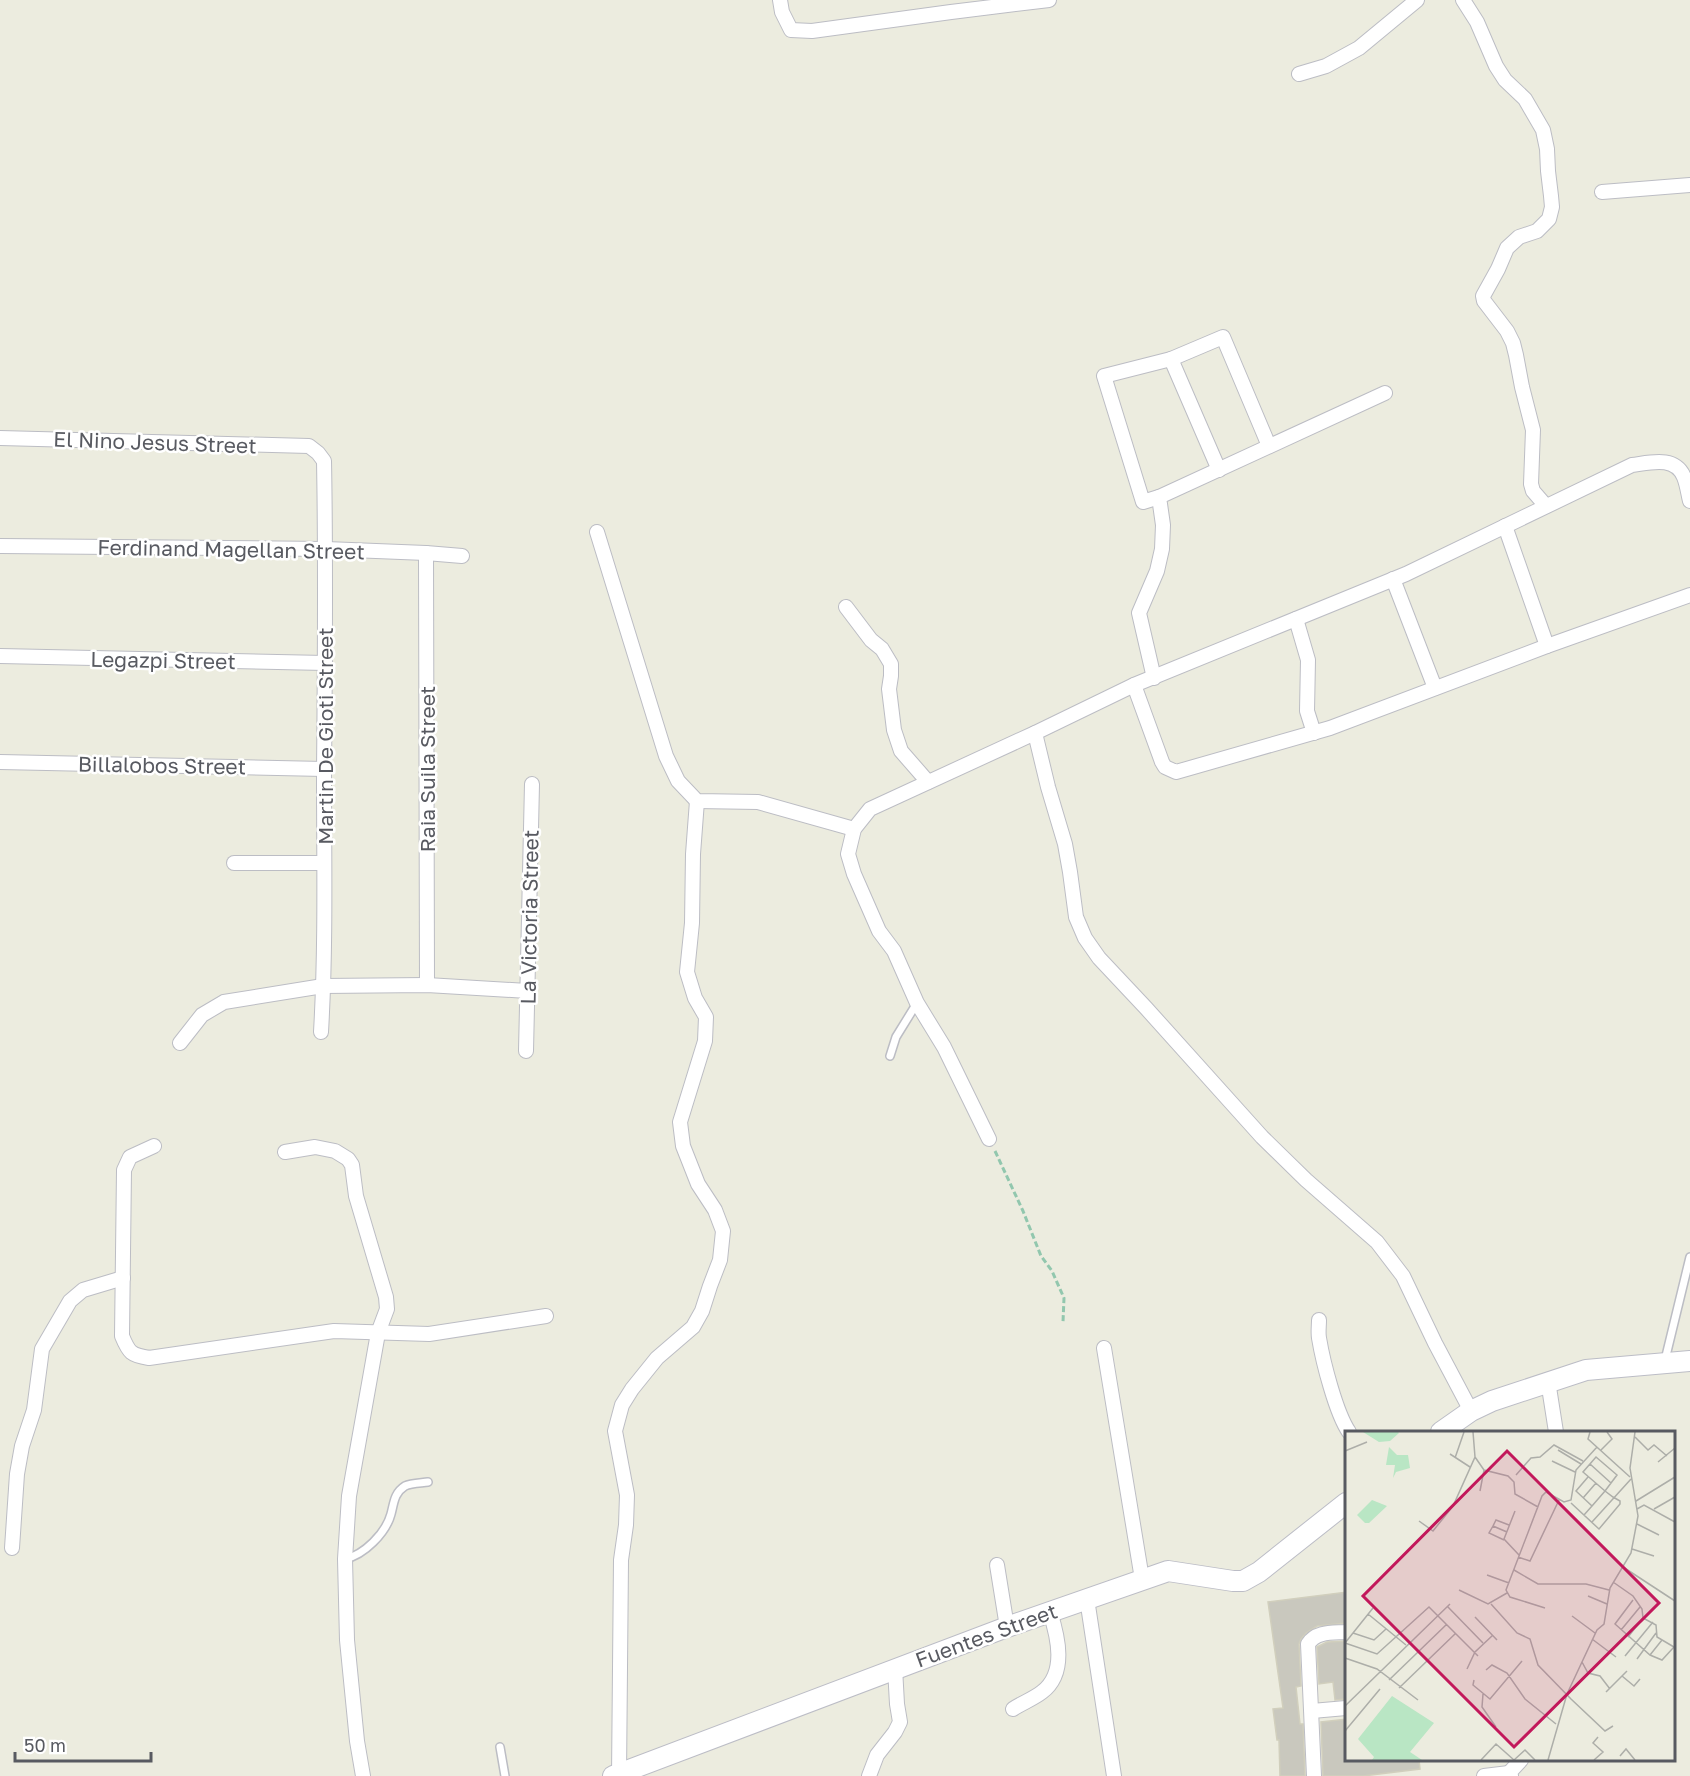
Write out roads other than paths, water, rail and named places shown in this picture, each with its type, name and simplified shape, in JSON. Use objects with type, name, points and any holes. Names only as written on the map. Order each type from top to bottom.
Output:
[{"type":"street","points":[[780,0],[782,12],[791,30],[812,31],[1050,0]]},
{"type":"street","points":[[1299,74],[1326,66],[1359,48],[1417,0]]},
{"type":"street","points":[[1462,0],[1478,22],[1496,66],[1505,80],[1525,99],[1543,130],[1547,149],[1552,207],[1549,219],[1537,231],[1519,237],[1507,248],[1483,296],[1484,301],[1498,317],[1513,343],[1521,387],[1533,430],[1531,484],[1533,491],[1546,506]]},
{"type":"street","points":[[1602,192],[1690,185]]},
{"type":"street","points":[[1269,446],[1222,337],[1171,359],[1104,376],[1143,502],[1219,470],[1384,393]]},
{"type":"street","points":[[1171,359],[1219,470]]},
{"type":"street","name":"El Nino Jesus Street","points":[[0,438],[309,446]]},
{"type":"street","name":"Martin De Gioti Street","points":[[309,446],[324,461],[326,549],[321,1032]]},
{"type":"street","points":[[989,1139],[944,1047],[917,1003],[894,951],[879,931],[854,874],[848,854],[854,829],[870,809],[1134,686],[1394,579],[1632,465],[1662,461],[1678,469],[1684,476],[1690,501]]},
{"type":"street","points":[[1154,678],[1139,613],[1157,571],[1162,549],[1163,525],[1159,497]]},
{"type":"street","points":[[1505,526],[1547,646]]},
{"type":"street","points":[[597,532],[666,756],[678,781],[697,801],[758,802],[854,829]]},
{"type":"street","name":"Ferdinand Magellan Street","points":[[0,546],[326,549],[462,556]]},
{"type":"street","name":"Raia Suila Street","points":[[426,553],[427,985]]},
{"type":"street","points":[[1394,579],[1436,688]]},
{"type":"street","points":[[1134,686],[1162,762],[1170,770],[1176,772],[1314,733],[1690,595]]},
{"type":"street","points":[[846,607],[891,664],[889,689],[894,730],[901,751],[928,782]]},
{"type":"street","points":[[1296,619],[1308,660],[1307,711],[1314,733]]},
{"type":"street","name":"Legazpi Street","points":[[0,656],[325,663]]},
{"type":"street","points":[[1035,733],[1065,844],[1076,917],[1086,938],[1099,958],[1262,1137],[1306,1180],[1377,1242],[1403,1276],[1471,1411]]},
{"type":"street","name":"Billalobos Street","points":[[0,762],[324,769]]},
{"type":"street","name":"La Victoria Street","points":[[526,1051],[532,784]]},
{"type":"street","points":[[617,1775],[621,1560],[627,1525],[627,1496],[615,1431],[622,1405],[632,1389],[657,1358],[693,1327],[702,1311],[720,1260],[723,1231],[715,1210],[698,1184],[683,1146],[680,1122],[705,1041],[706,1017],[695,998],[687,972],[692,923],[693,854],[697,801]]},
{"type":"street","points":[[234,863],[324,863]]},
{"type":"street","points":[[180,1043],[202,1015],[224,1002],[323,986],[427,985],[527,991]]},
{"type":"street","points":[[154,1146],[130,1157],[124,1170],[122,1336],[128,1351],[137,1356],[149,1358],[334,1331],[429,1334],[546,1316]]},
{"type":"street","points":[[285,1152],[315,1147],[335,1151],[348,1159],[352,1166],[356,1196],[386,1297],[387,1309],[378,1333],[349,1496],[345,1559],[347,1640],[357,1741],[363,1776]]},
{"type":"street","points":[[12,1548],[17,1474],[22,1446],[34,1410],[42,1349],[70,1301],[83,1290],[123,1278]]},
{"type":"street","points":[[1319,1320],[1319,1337],[1327,1371],[1348,1431]]},
{"type":"street","points":[[1104,1348],[1142,1579]]},
{"type":"street","points":[[1442,1431],[1471,1411],[1492,1401],[1586,1370],[1690,1361]]},
{"type":"street","points":[[1548,1381],[1557,1431]]},
{"type":"street","name":"Fuentes Street","points":[[617,1775],[895,1668],[1142,1579],[1168,1571],[1243,1581],[1259,1572],[1345,1505]]},
{"type":"street","points":[[998,1565],[1007,1627]]},
{"type":"street","points":[[1086,1599],[1114,1776]]},
{"type":"street","points":[[1012,1709],[1043,1691],[1058,1668],[1058,1640],[1050,1612]]},
{"type":"street","points":[[1314,1776],[1308,1644],[1312,1638],[1320,1635],[1345,1632]]},
{"type":"street","points":[[869,1776],[877,1755],[900,1722],[895,1668]]},
{"type":"street","points":[[1312,1712],[1345,1708]]},
{"type":"street","points":[[1484,1776],[1510,1774],[1520,1761]]},
{"type":"lane","points":[[890,1056],[896,1037],[917,1003]]},
{"type":"lane","points":[[1664,1364],[1690,1257]]},
{"type":"lane","points":[[345,1559],[356,1556],[383,1531],[391,1516],[393,1498],[406,1485],[428,1482]]},
{"type":"lane","points":[[500,1746],[505,1776]]}]
